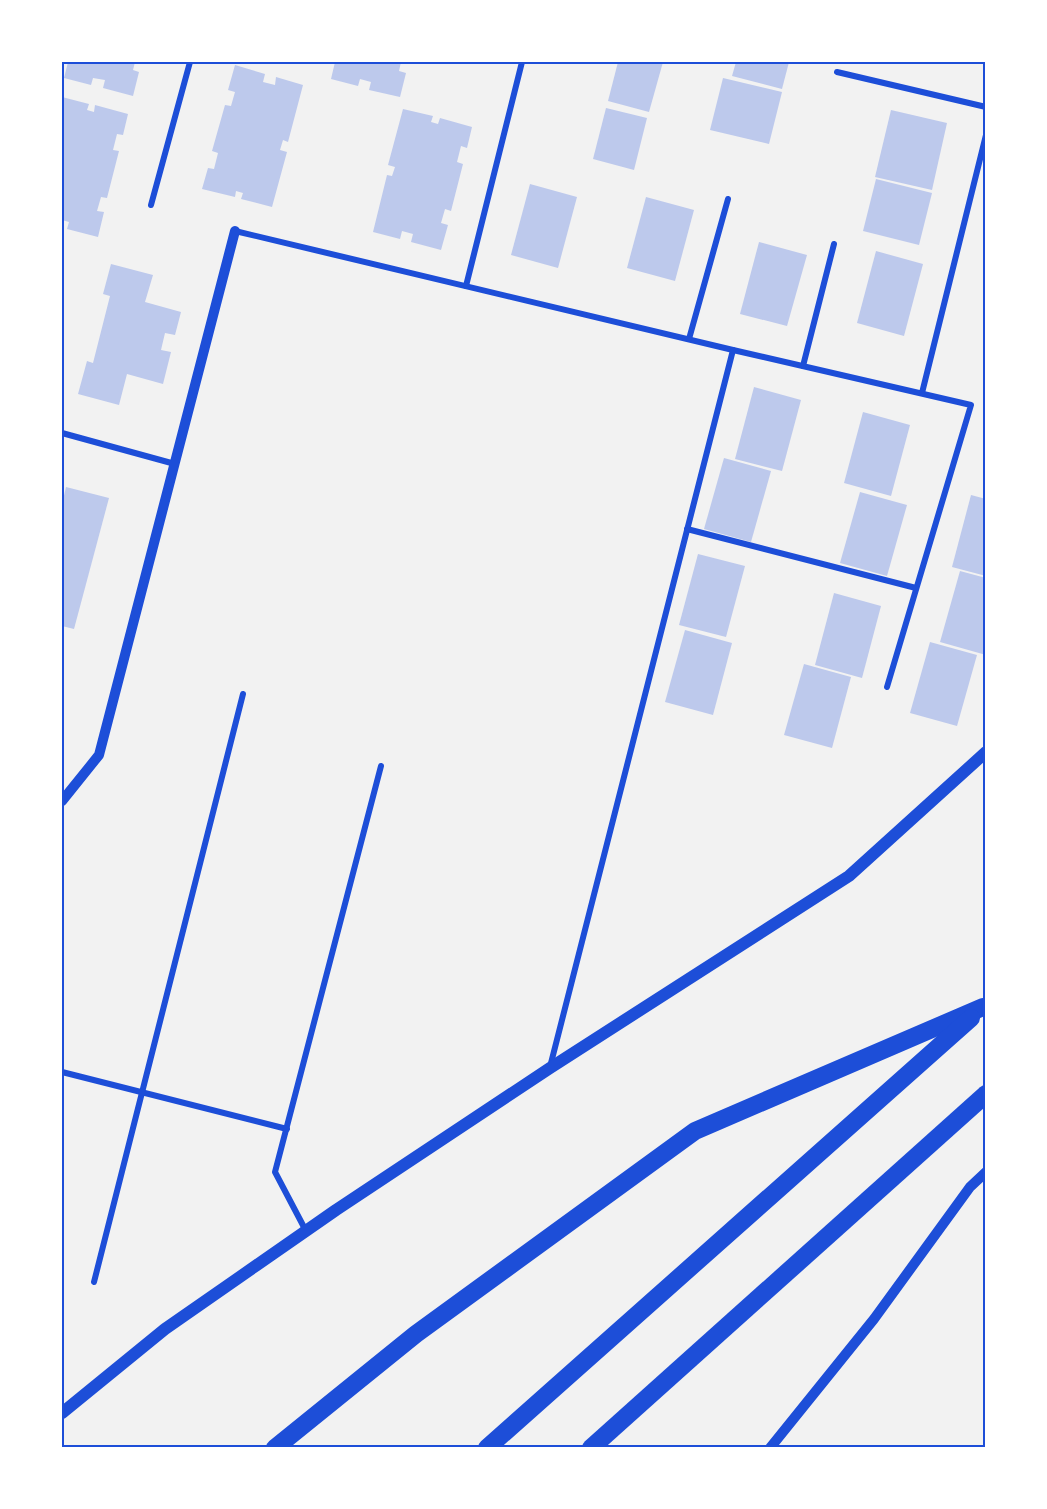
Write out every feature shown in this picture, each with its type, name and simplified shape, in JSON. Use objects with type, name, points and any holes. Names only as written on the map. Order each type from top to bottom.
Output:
[{"type":"highway","points":[[274,1448],[416,1334],[695,1131],[984,1006]]},
{"type":"highway","points":[[487,1448],[984,1006]]},
{"type":"highway","points":[[591,1448],[986,1094]]},
{"type":"main road","points":[[62,1413],[165,1329],[306,1231],[550,1068],[849,876],[986,752]]},
{"type":"street","points":[[150,205],[190,62]]},
{"type":"street","points":[[466,286],[521,65],[516,62]]},
{"type":"street","points":[[837,72],[986,107]]},
{"type":"street","points":[[922,393],[986,135]]},
{"type":"street","points":[[689,339],[728,199]]},
{"type":"street","points":[[62,801],[99,755],[236,231],[971,405],[887,687]]},
{"type":"street","points":[[803,366],[834,244]]},
{"type":"street","points":[[550,1068],[733,350]]},
{"type":"street","points":[[62,433],[175,464]]},
{"type":"street","points":[[687,529],[916,588]]},
{"type":"street","points":[[94,1282],[243,694]]},
{"type":"street","points":[[306,1231],[275,1172],[381,766]]},
{"type":"street","points":[[62,1072],[287,1129]]},
{"type":"street","points":[[770,1448],[874,1319],[970,1187],[986,1172]]},
{"type":"building","points":[[68,62],[135,62],[133,70],[139,72],[133,96],[103,88],[105,80],[93,78],[91,85],[64,78]]},
{"type":"building","points":[[335,62],[401,62],[399,71],[406,73],[400,97],[369,90],[371,82],[360,79],[358,86],[331,79]]},
{"type":"building","points":[[618,62],[663,62],[649,112],[608,101]]},
{"type":"building","points":[[736,62],[789,62],[782,89],[732,76]]},
{"type":"building","points":[[235,65],[265,74],[263,82],[275,85],[276,77],[303,85],[288,142],[283,140],[280,150],[287,152],[272,207],[241,199],[243,193],[236,191],[235,197],[202,189],[208,168],[214,169],[218,153],[212,151],[225,105],[231,106],[235,92],[228,90]]},
{"type":"building","points":[[723,78],[782,92],[769,144],[710,130]]},
{"type":"building","points":[[62,97],[89,104],[87,110],[94,112],[95,105],[128,114],[123,135],[117,134],[113,150],[119,151],[107,198],[101,197],[97,211],[104,212],[98,237],[67,229],[69,222],[62,220]]},
{"type":"building","points":[[606,108],[647,118],[634,170],[593,159]]},
{"type":"building","points":[[403,109],[433,116],[431,122],[438,124],[440,118],[472,127],[467,148],[461,146],[457,162],[463,164],[451,211],[445,209],[441,223],[448,225],[441,250],[411,242],[413,234],[402,231],[400,239],[373,232],[387,175],[392,176],[395,167],[388,165]]},
{"type":"building","points":[[891,110],[947,123],[932,190],[875,177]]},
{"type":"building","points":[[876,179],[932,193],[919,245],[863,231]]},
{"type":"building","points":[[530,184],[577,197],[558,268],[511,255]]},
{"type":"building","points":[[646,197],[694,210],[675,281],[627,268]]},
{"type":"building","points":[[759,242],[807,255],[787,326],[740,314]]},
{"type":"building","points":[[876,251],[923,264],[904,336],[857,323]]},
{"type":"building","points":[[111,264],[153,275],[145,302],[181,312],[175,335],[165,333],[161,350],[171,352],[163,384],[127,374],[119,405],[78,394],[87,361],[93,363],[110,296],[103,294]]},
{"type":"building","points":[[754,387],[801,400],[782,471],[735,459]]},
{"type":"building","points":[[863,412],[910,425],[891,496],[844,483]]},
{"type":"building","points":[[724,458],[771,471],[751,542],[704,529]]},
{"type":"building","points":[[66,487],[109,498],[74,629],[62,626],[62,504]]},
{"type":"building","points":[[860,492],[907,505],[887,576],[840,563]]},
{"type":"building","points":[[971,495],[986,499],[986,576],[952,567]]},
{"type":"building","points":[[698,554],[745,566],[726,637],[679,625]]},
{"type":"building","points":[[960,571],[986,578],[986,655],[940,642]]},
{"type":"building","points":[[834,593],[881,606],[862,678],[815,665]]},
{"type":"building","points":[[685,630],[732,643],[713,715],[665,702]]},
{"type":"building","points":[[930,642],[977,655],[957,726],[910,713]]},
{"type":"building","points":[[804,664],[851,677],[832,748],[784,735]]}]
